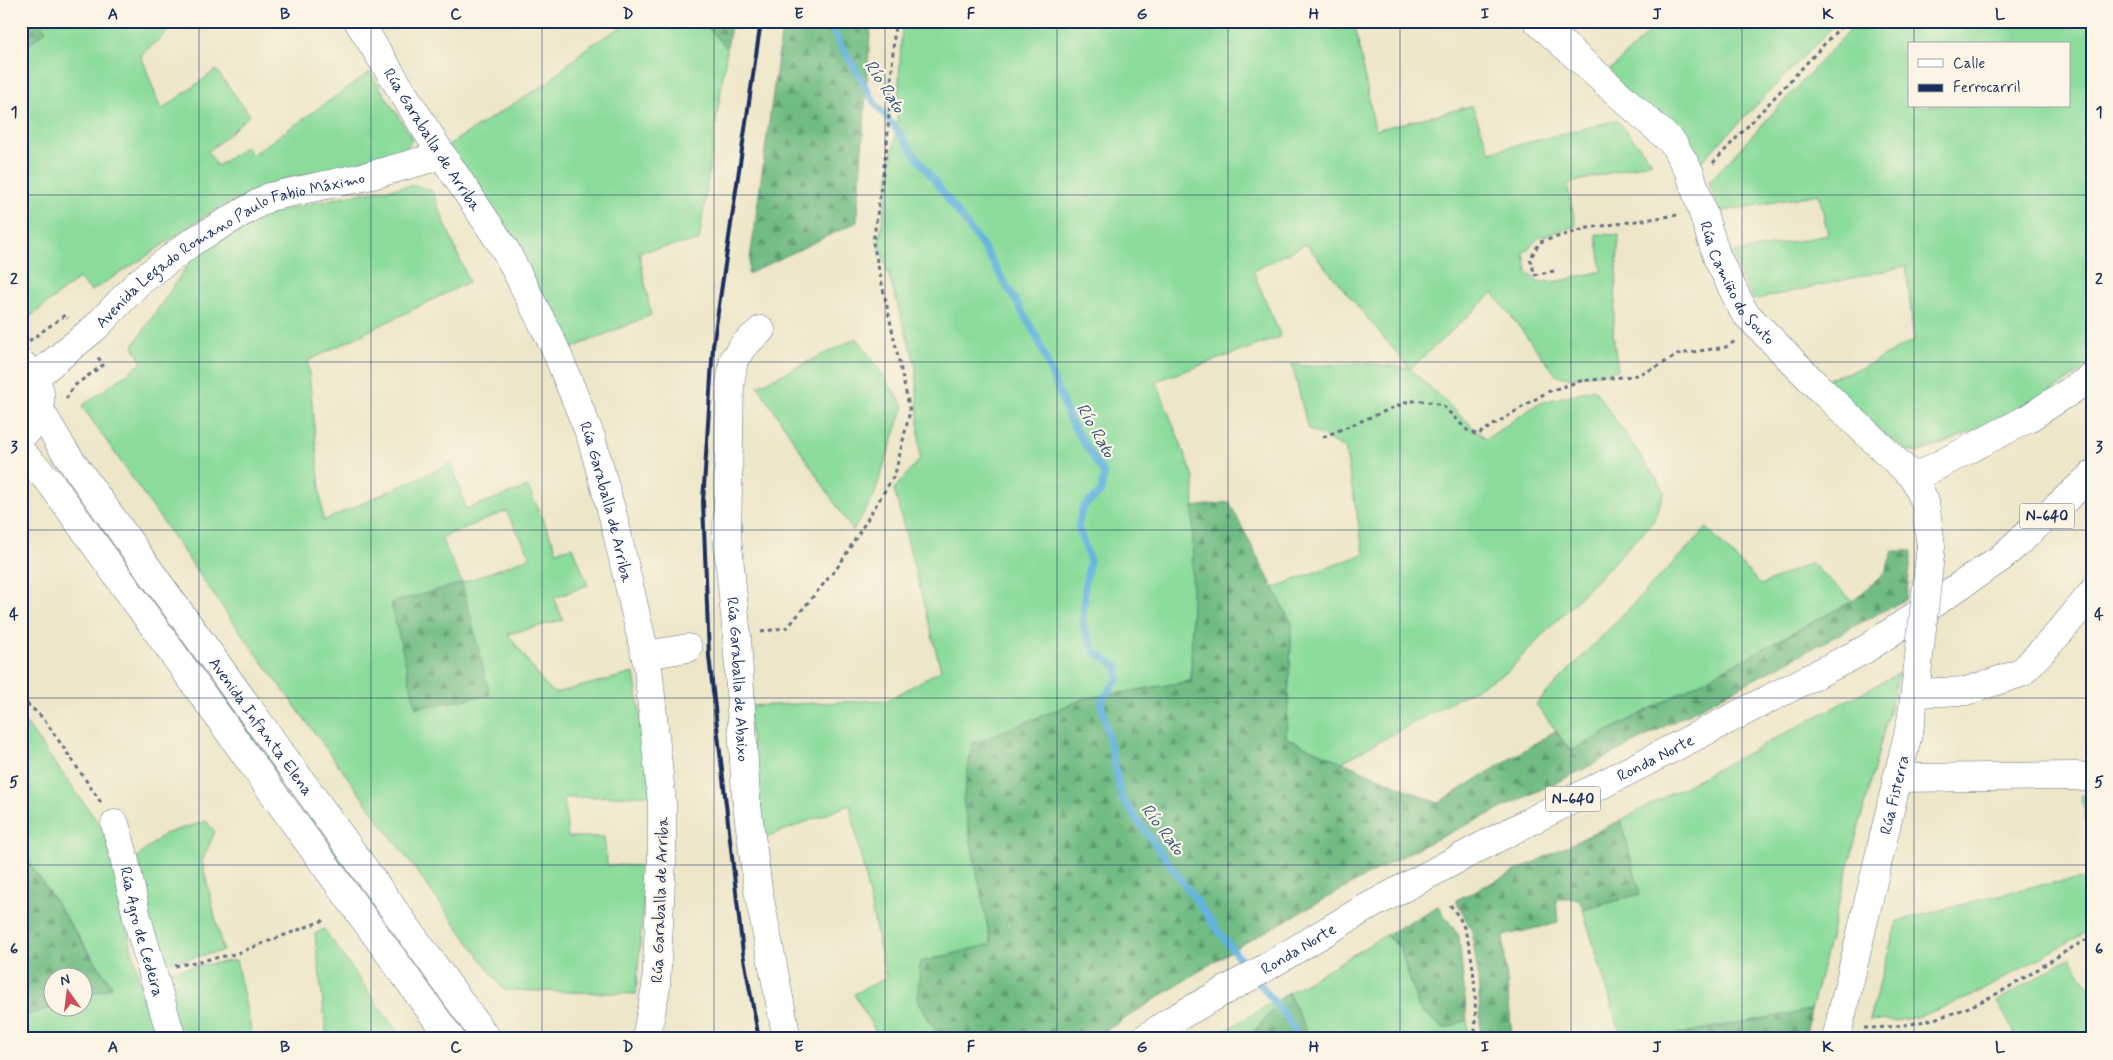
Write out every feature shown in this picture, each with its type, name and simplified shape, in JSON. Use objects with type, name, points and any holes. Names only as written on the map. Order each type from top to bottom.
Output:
[{"type":"main road","name":"Rúa Garaballa de Arriba","points":[[358,21],[440,152],[506,251],[554,346],[591,437],[613,516],[646,655],[662,804],[662,858],[656,987],[646,1039]]},
{"type":"main road","name":"Rúa Camiño do Souto","points":[[1537,21],[1672,143],[1690,173],[1717,257],[1744,312],[1914,478],[1925,502],[1930,546]]},
{"type":"main road","name":"Avenida Legado Romano Paulo Fabio Máximo","points":[[28,370],[96,327],[138,283],[192,242],[269,197],[372,175],[430,159],[440,152]]},
{"type":"main road","name":"Rúa Garaballa de Abaixo","points":[[762,330],[744,345],[734,359],[730,385],[728,536],[737,637],[746,797],[758,890],[787,1039]]},
{"type":"main road","points":[[21,436],[36,422],[40,410],[40,388],[28,370]]},
{"type":"main road","points":[[1914,478],[2027,419],[2092,377]]},
{"type":"main road","name":"Avenida Infanta Elena","points":[[40,410],[63,449],[486,1039]]},
{"type":"main road","name":"Avenida Infanta Elena","points":[[21,452],[45,475],[62,498],[271,791],[452,1039]]},
{"type":"main road","name":"Ronda Norte","points":[[1144,1039],[1174,1019],[1260,971],[1362,910],[1486,844],[1866,649],[2001,558],[2092,475]]},
{"type":"main road","name":"Rúa Fisterra","points":[[1837,1032],[1911,721],[1930,546]]},
{"type":"main road","points":[[1916,684],[1966,691],[2021,673],[2059,633],[2092,594]]},
{"type":"main road","points":[[646,655],[688,648]]},
{"type":"main road","points":[[1897,778],[1948,779],[2076,776],[2092,778]]},
{"type":"main road","name":"Rúa Agro de Cedeira","points":[[115,824],[152,970],[172,1039]]},
{"type":"path","points":[[737,637],[788,626],[840,564],[894,474],[910,411],[873,243],[887,145],[895,21]]},
{"type":"path","points":[[1695,188],[1714,160],[1846,21]]},
{"type":"path","points":[[1554,271],[1535,275],[1530,259],[1540,242],[1588,228],[1672,216],[1703,214]]},
{"type":"path","points":[[1323,437],[1409,401],[1425,401],[1442,405],[1467,430],[1477,435],[1547,392],[1580,381],[1634,376],[1655,368],[1679,354],[1726,347],[1760,328]]},
{"type":"path","points":[[21,698],[44,719],[115,824]]},
{"type":"path","points":[[1450,905],[1462,924],[1470,952],[1476,1009],[1475,1039]]},
{"type":"path","points":[[152,970],[235,954],[327,919]]},
{"type":"path","points":[[1837,1032],[1896,1027],[1948,1014],[1986,1000],[2092,937]]},
{"type":"green space","points":[[21,21],[37,21],[46,30],[21,52]]},
{"type":"green space","points":[[37,21],[180,21],[141,55],[161,110],[216,70],[250,115],[208,152],[217,166],[246,147],[252,155],[370,72],[413,139],[402,153],[386,161],[282,179],[208,214],[91,291],[79,278],[21,324],[21,52],[45,30]]},
{"type":"green space","points":[[631,21],[702,21],[727,48],[699,241],[639,252],[651,315],[572,348],[506,229],[448,145],[547,83],[585,49]]},
{"type":"green space","points":[[702,21],[732,21],[727,48]]},
{"type":"green space","points":[[783,21],[871,21],[857,222],[748,274]]},
{"type":"green space","points":[[902,21],[1354,21],[1375,130],[1472,106],[1490,152],[1617,120],[1652,162],[1567,184],[1576,226],[1540,237],[1524,253],[1527,271],[1537,282],[1560,281],[1602,271],[1596,234],[1619,235],[1613,335],[1618,370],[1572,378],[1557,376],[1493,293],[1410,369],[1486,439],[1539,403],[1594,389],[1665,491],[1653,522],[1508,671],[1342,762],[1286,738],[1292,624],[1273,588],[1364,554],[1345,448],[1308,429],[1292,364],[1306,366],[1360,363],[1409,368],[1306,244],[1253,271],[1281,337],[1156,381],[1194,478],[1191,681],[1083,699],[963,800],[991,944],[918,1000],[940,1039],[880,1039],[854,994],[886,978],[850,805],[762,839],[748,706],[888,700],[941,670],[894,489],[920,459],[916,366],[879,243],[897,123]]},
{"type":"green space","points":[[1660,21],[1838,21],[1699,164],[1608,72]]},
{"type":"green space","points":[[1858,21],[2092,21],[2092,364],[2052,391],[2011,412],[1938,446],[1921,451],[1911,452],[1891,440],[1827,379],[1862,368],[1914,340],[1906,266],[1754,300],[1742,279],[1733,253],[1828,235],[1819,194],[1719,212],[1709,182]]},
{"type":"green space","points":[[416,185],[432,191],[469,282],[308,361],[323,521],[452,463],[466,509],[528,487],[557,551],[573,547],[588,585],[554,598],[563,620],[508,634],[546,686],[555,693],[634,673],[652,795],[564,798],[568,837],[604,837],[607,865],[646,866],[636,994],[504,990],[225,611],[82,406],[142,363],[133,346],[195,254],[214,242],[275,212],[350,195]],"holes":[[[506,511],[531,557],[462,583],[441,538]]]},
{"type":"green space","points":[[857,338],[904,406],[873,498],[853,531],[758,386]]},
{"type":"green space","points":[[1229,502],[1292,624],[1286,738],[1438,803],[1555,731],[1571,751],[1853,601],[1884,574],[1893,551],[1912,551],[1906,599],[1584,769],[1414,850],[1234,949],[1093,1039],[940,1039],[918,1000],[920,962],[991,944],[963,800],[972,744],[1083,699],[1191,681],[1193,507]]},
{"type":"green space","points":[[104,527],[375,906],[373,908],[101,529]]},
{"type":"green space","points":[[1707,528],[1761,585],[1811,563],[1853,601],[1571,751],[1536,704]]},
{"type":"green space","points":[[462,583],[490,695],[416,708],[391,603]]},
{"type":"green space","points":[[1899,673],[1811,1010],[1650,1039],[1622,1039],[1583,910],[1640,894],[1621,820]]},
{"type":"green space","points":[[21,717],[105,832],[139,979],[159,1039],[21,1039],[21,1017],[42,1010],[42,1018],[92,1018],[92,994],[112,986],[21,851]]},
{"type":"green space","points":[[2081,795],[2092,797],[2092,848]]},
{"type":"green space","points":[[1621,820],[1640,894],[1583,910],[1579,899],[1556,899],[1558,923],[1503,936],[1512,1037],[1510,1039],[1481,1039],[1478,977],[1472,931],[1456,900]]},
{"type":"green space","points":[[206,821],[215,832],[202,861],[223,951],[158,965],[133,861],[164,834]]},
{"type":"green space","points":[[21,851],[112,987],[92,994],[92,968],[42,968],[42,1010],[21,1017]]},
{"type":"green space","points":[[2092,878],[2092,929],[1972,996],[1921,1016],[1896,1021],[1869,1020],[1897,921],[2039,885]]},
{"type":"green space","points":[[1438,906],[1459,936],[1467,1020],[1444,1029],[1419,1009],[1400,948],[1386,935]]},
{"type":"green space","points":[[324,929],[402,1039],[327,1039],[315,934]]},
{"type":"green space","points":[[1386,935],[1400,948],[1419,1009],[1444,1029],[1467,1020],[1469,1039],[1310,1039],[1288,993]]},
{"type":"green space","points":[[2070,957],[2092,992],[2092,1039],[2018,1039],[1997,1002]]},
{"type":"green space","points":[[236,960],[253,1039],[180,1039],[160,972]]},
{"type":"green space","points":[[1288,992],[1310,1039],[1260,1039],[1255,1031]]},
{"type":"green space","points":[[1288,994],[1255,1030],[1260,1039],[1211,1039]]},
{"type":"green space","points":[[1811,1010],[1805,1039],[1650,1039]]},
{"type":"waterway","name":"Río Rato","points":[[827,21],[875,103],[986,251],[1037,337],[1070,421],[1104,474],[1101,492],[1083,507],[1078,526],[1090,561],[1085,584],[1083,625],[1095,652],[1118,667],[1118,679],[1101,702],[1122,799],[1249,970]]},
{"type":"waterway","name":"Río Rato","points":[[1256,979],[1301,1039]]},
{"type":"railway","points":[[759,1039],[743,953],[709,656],[703,502],[713,346],[761,21]]}]
